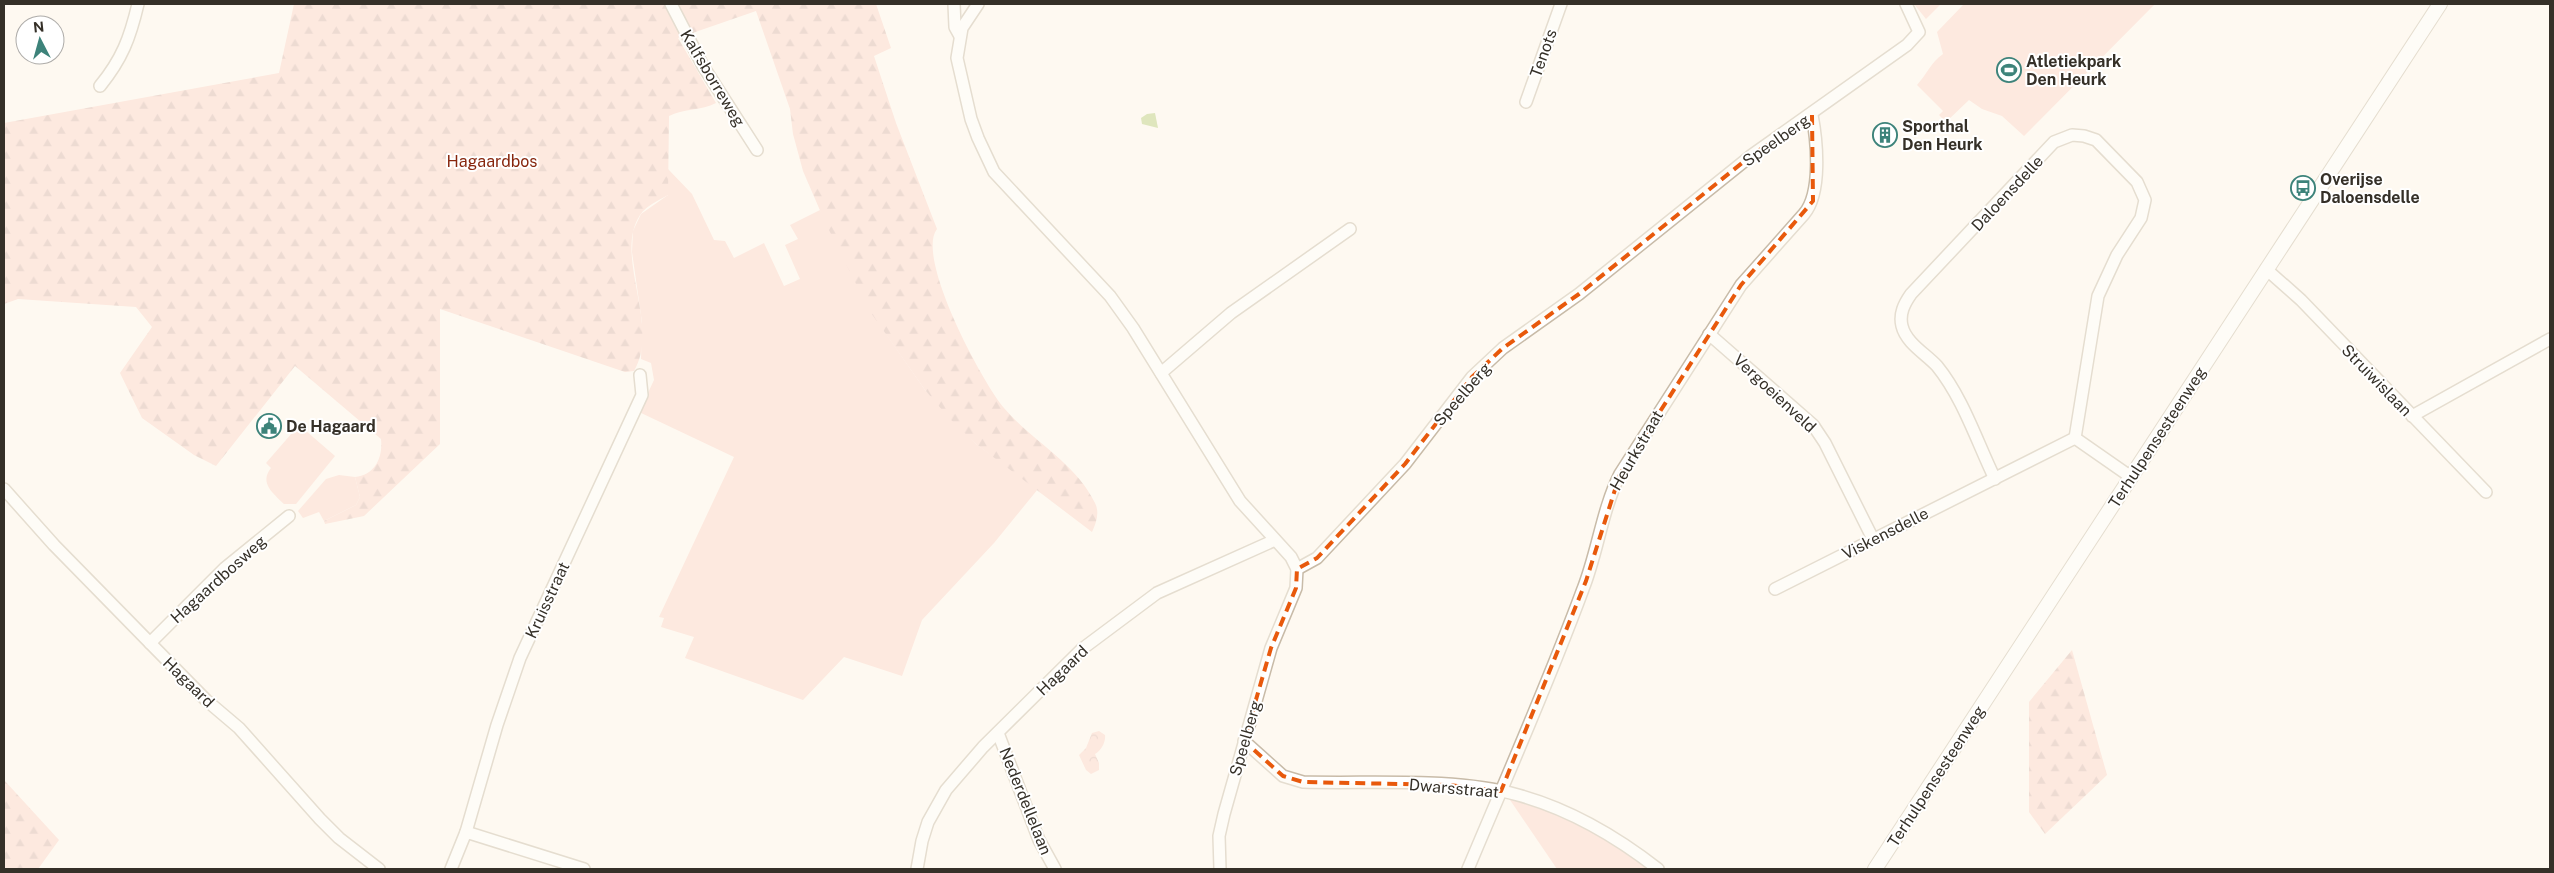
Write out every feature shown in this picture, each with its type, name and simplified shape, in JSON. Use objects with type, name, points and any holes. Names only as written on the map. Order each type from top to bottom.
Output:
[{"type":"main road","name":"Terhulpensesteenweg","points":[[1875,869],[2440,4]]},
{"type":"street","points":[[100,86],[121,58],[129,39],[138,4]]},
{"type":"street","name":"Kalfsborreweg","points":[[670,4],[702,66],[758,150]]},
{"type":"street","points":[[954,4],[955,27],[960,36]]},
{"type":"street","points":[[978,4],[968,16],[960,36],[957,58],[965,98],[978,138],[994,172],[1110,296],[1161,373],[1240,501],[1292,557],[1297,569]]},
{"type":"street","name":"Tenots","points":[[1526,102],[1561,4]]},
{"type":"street","name":"Speelberg","points":[[1220,869],[1219,836],[1271,648],[1296,588],[1297,569],[1317,558],[1405,464],[1472,377],[1504,348],[1578,294],[1752,155],[1812,115],[1900,50],[1919,32],[1906,4]]},
{"type":"street","name":"Heurkstraat","points":[[1468,869],[1556,663],[1583,590],[1615,484],[1662,406],[1752,271],[1804,214],[1813,201],[1815,179],[1812,115]]},
{"type":"street","name":"Daloensdelle","points":[[1995,479],[1950,384],[1936,365],[1905,334],[1901,314],[1904,304],[1911,294],[2054,142],[2072,135],[2096,140],[2137,182],[2145,200],[2142,218],[2117,255],[2098,296],[2075,438]]},
{"type":"street","points":[[1161,373],[1232,313],[1350,229]]},
{"type":"street","name":"Struiwislaan","points":[[2266,269],[2300,300],[2486,492]]},
{"type":"street","name":"Vergoeienveld","points":[[1709,334],[1813,425],[1825,443],[1873,539]]},
{"type":"street","points":[[2412,416],[2550,339]]},
{"type":"street","name":"Kruisstraat","points":[[466,832],[497,725],[520,658],[642,395],[640,375]]},
{"type":"street","points":[[1995,479],[2075,438],[2131,477]]},
{"type":"street","name":"Viskensdelle","points":[[1776,589],[1995,479]]},
{"type":"street","name":"Hagaard","points":[[4,489],[54,545],[206,700],[239,728],[332,832],[379,869]]},
{"type":"street","name":"Hagaardbosweg","points":[[150,643],[225,568],[289,516]]},
{"type":"street","name":"Hagaard","points":[[917,869],[922,841],[936,804],[955,777],[1082,649],[1157,593],[1276,540]]},
{"type":"street","name":"Nederdellelaan","points":[[998,733],[1039,840],[1054,869]]},
{"type":"street","name":"Dwarsstraat","points":[[1244,741],[1283,776],[1303,782],[1448,785],[1501,791],[1557,809],[1590,824],[1636,852],[1658,869]]},
{"type":"street","points":[[451,869],[466,832],[584,869]]},
{"type":"highlighted area","points":[[1812,115],[1813,201],[1741,285],[1620,474],[1586,581],[1501,791],[1448,785],[1303,782],[1283,776],[1244,741],[1271,648],[1296,588],[1297,569],[1317,558],[1405,464],[1472,377],[1503,348],[1579,294],[1752,155]]},
{"type":"green space","name":"Hagaardbos","points":[[294,4],[876,4],[891,48],[874,56],[896,123],[937,229],[933,244],[935,265],[954,319],[981,373],[1004,408],[1065,464],[1087,489],[1097,510],[1096,522],[1092,532],[976,444],[950,419],[925,390],[869,310],[825,222],[803,171],[793,134],[790,109],[756,11],[678,38],[716,103],[669,116],[668,195],[640,215],[633,232],[631,250],[643,333],[641,353],[634,371],[625,372],[440,309],[440,444],[364,516],[325,524],[324,521],[356,505],[360,497],[355,477],[362,476],[373,469],[381,453],[381,439],[295,366],[216,466],[194,455],[142,418],[120,373],[152,327],[136,307],[18,299],[4,304],[4,123],[279,73]]},
{"type":"green space","points":[[1914,4],[1941,4],[1926,19]]},
{"type":"green space","name":"Atletiekpark Den Heurk","points":[[1964,4],[2155,4],[2024,136],[2002,116],[1982,109],[1969,100],[1946,122],[1939,115],[1943,111],[1917,85],[1935,61],[1943,54],[1937,32]]},
{"type":"green space","points":[[668,169],[692,194],[714,240],[725,241],[734,258],[764,243],[784,286],[800,279],[785,245],[798,239],[790,225],[820,210],[884,331],[925,390],[976,444],[1038,489],[994,543],[922,620],[902,676],[844,657],[803,700],[685,658],[694,637],[661,627],[664,618],[659,617],[734,457],[639,412],[654,380],[651,363],[641,359],[642,322],[632,252],[633,231],[641,214],[668,195]]},
{"type":"green space","points":[[299,425],[335,456],[296,504],[284,504],[267,483],[266,478],[271,468],[266,463]]},
{"type":"green space","points":[[339,475],[355,477],[360,497],[356,505],[324,521],[319,512],[303,518],[298,511],[326,479]]},
{"type":"green space","points":[[2072,650],[2107,775],[2045,834],[2029,812],[2029,702]]},
{"type":"green space","points":[[1099,731],[1105,735],[1105,740],[1101,749],[1095,754],[1099,763],[1099,770],[1091,774],[1086,770],[1079,755],[1086,748],[1092,733]]},
{"type":"green space","points":[[4,780],[59,840],[38,869],[4,869]]},
{"type":"green space","points":[[1508,797],[1516,797],[1590,827],[1653,869],[1557,869]]},
{"type":"shaded area","points":[[1155,113],[1158,128],[1142,124],[1141,118],[1147,114]]},
{"type":"place","name":"Atletiekpark Den Heurk","points":[[2009,70]]},
{"type":"place","name":"Sporthal Den Heurk","points":[[1885,135]]},
{"type":"place","name":"Overijse Daloensdelle","points":[[2303,188]]},
{"type":"place","name":"De Hagaard","points":[[269,426]]}]
